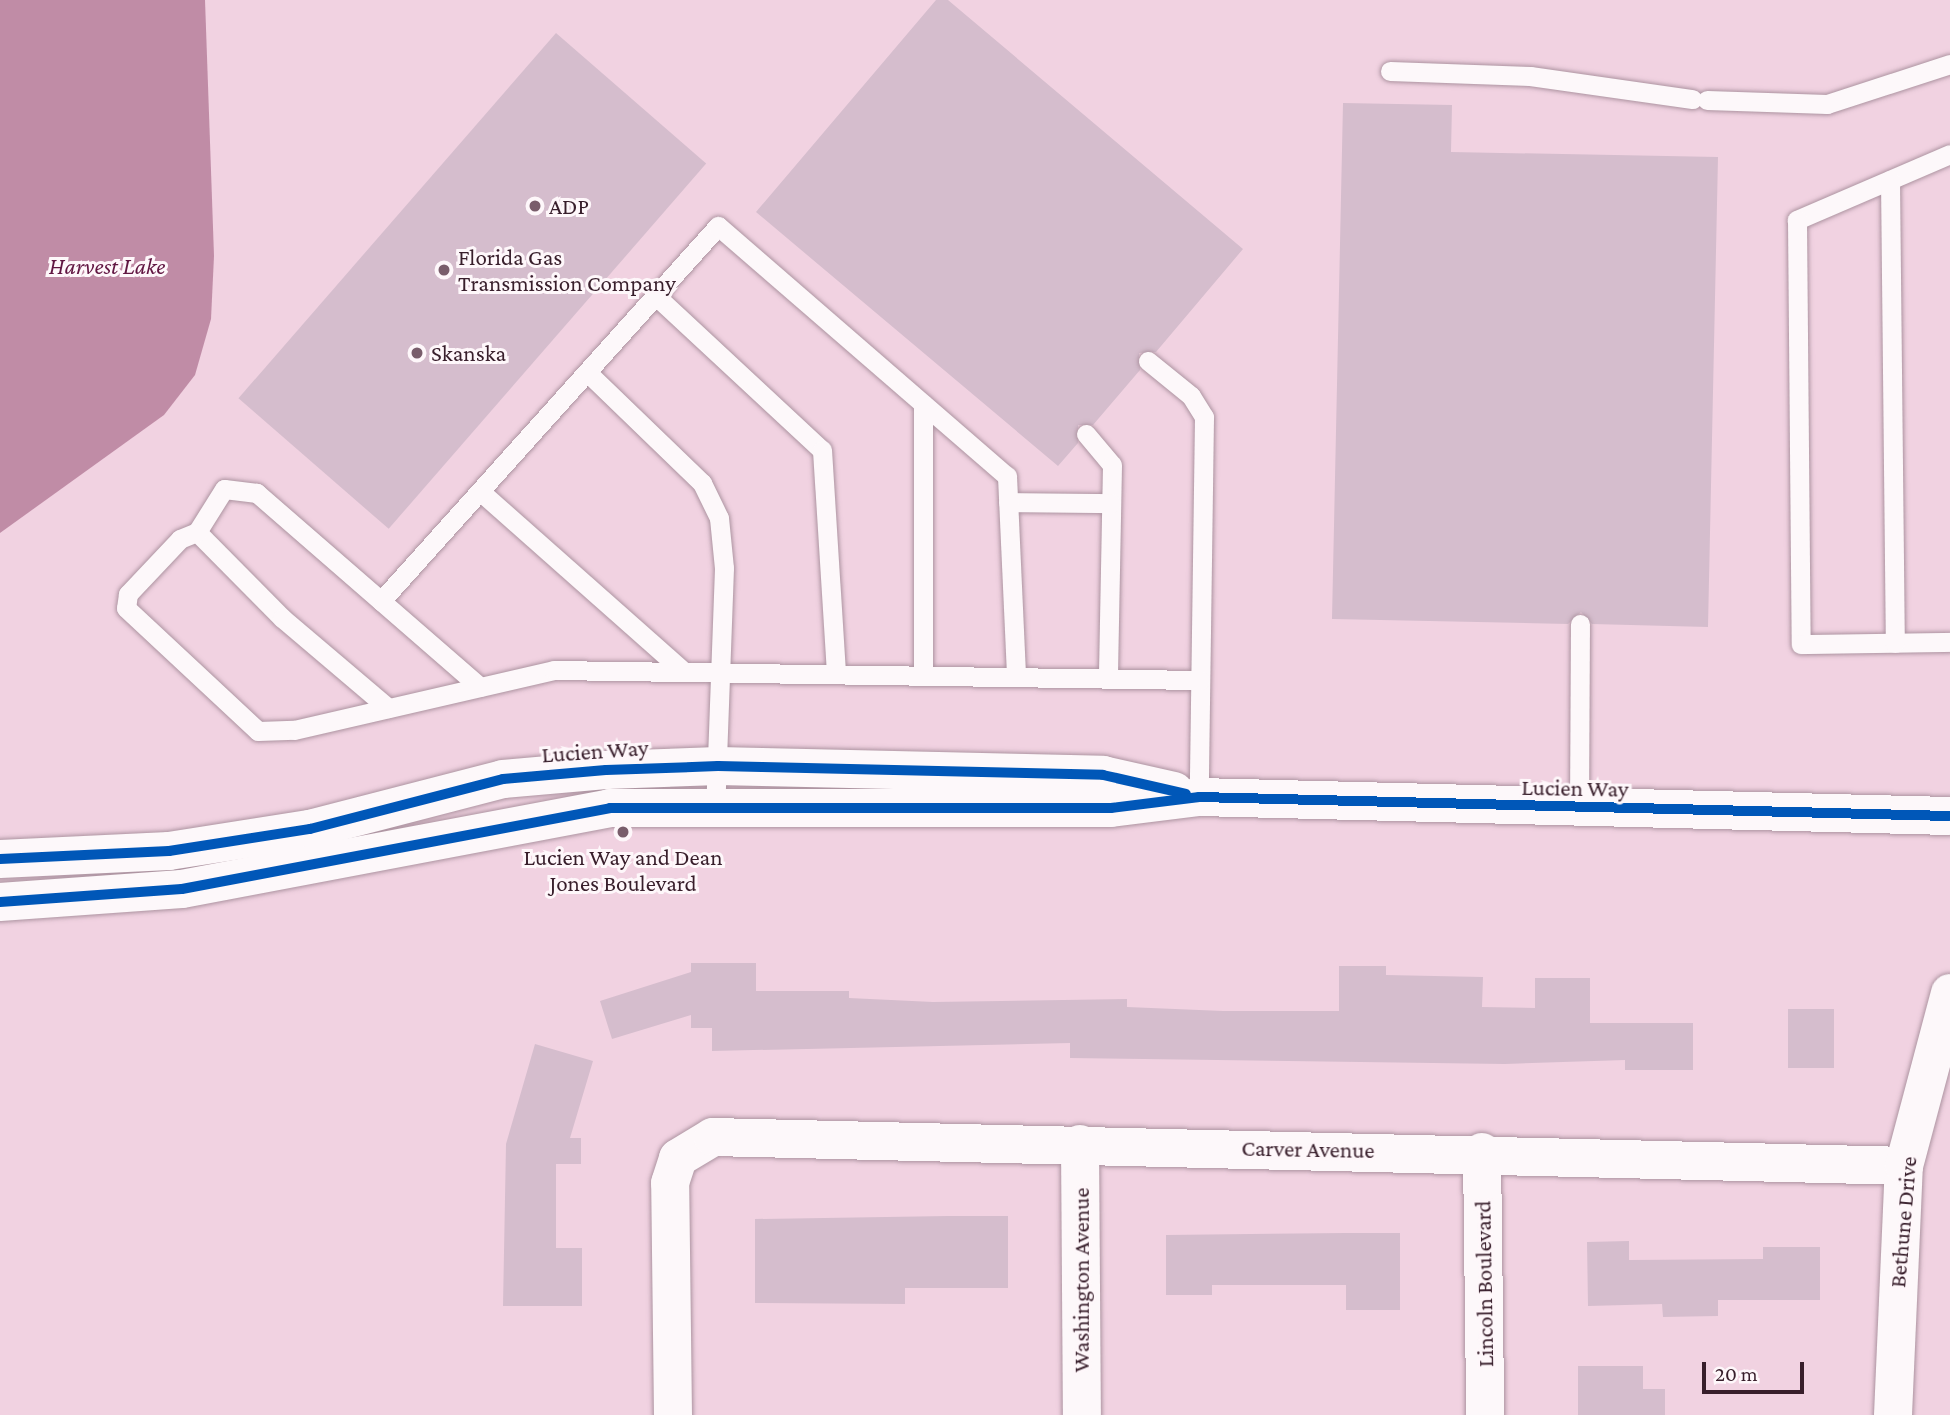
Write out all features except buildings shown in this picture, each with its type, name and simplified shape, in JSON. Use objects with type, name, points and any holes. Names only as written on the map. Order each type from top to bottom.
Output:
[{"type":"street","name":"Lucien Way","points":[[0,859],[169,851],[297,831],[503,779],[718,766],[1103,775],[1199,797]]},
{"type":"street","name":"Lucien Way","points":[[0,902],[182,889],[610,808],[1111,808],[1199,797],[1579,810],[1950,816]]},
{"type":"street","name":"Bethune Drive","points":[[1893,1415],[1903,1167],[1950,993]]},
{"type":"street","name":"Carver Avenue","points":[[673,1415],[670,1184],[678,1158],[713,1136],[1482,1152],[1903,1167]]},
{"type":"street","name":"Washington Avenue","points":[[1080,1144],[1082,1415]]},
{"type":"street","name":"Lincoln Boulevard","points":[[1482,1152],[1485,1415]]},
{"type":"lane","points":[[1390,71],[1530,76],[1700,99],[1827,104],[1950,64]]},
{"type":"lane","points":[[1950,154],[1797,220],[1801,645],[1950,642]]},
{"type":"lane","points":[[1890,180],[1895,643]]},
{"type":"lane","points":[[381,601],[482,494],[718,226],[1007,476],[1016,676]]},
{"type":"lane","points":[[656,296],[822,450],[836,672]]},
{"type":"lane","points":[[1148,360],[1191,396],[1204,416],[1199,797]]},
{"type":"lane","points":[[587,372],[702,483],[719,518],[721,670],[715,808]]},
{"type":"lane","points":[[923,404],[923,674]]},
{"type":"lane","points":[[1086,433],[1112,465],[1108,678]]},
{"type":"lane","points":[[480,687],[257,494],[224,489],[197,533],[180,539],[128,594],[127,608],[258,731],[294,730],[554,670],[681,669],[1200,680]]},
{"type":"lane","points":[[482,494],[681,669]]},
{"type":"lane","points":[[1008,502],[1111,502]]},
{"type":"lane","points":[[197,533],[282,618],[388,708]]},
{"type":"lane","points":[[1579,810],[1580,624]]},
{"type":"water","name":"Harvest Lake","points":[[0,0],[205,0],[214,256],[211,319],[195,375],[164,415],[0,533]]},
{"type":"cycle path","points":[[0,859],[169,851],[310,829],[503,779],[606,770],[718,766],[1103,775],[1186,794]]},
{"type":"cycle path","points":[[0,902],[182,889],[610,808],[1111,808],[1199,797],[1950,816]]},
{"type":"place","name":"ADP","points":[[535,206]]},
{"type":"place","name":"Florida Gas Transmission Company","points":[[444,270]]},
{"type":"place","name":"Skanska","points":[[417,353]]},
{"type":"place","name":"Lucien Way and Dean Jones Boulevard","points":[[623,832]]}]
